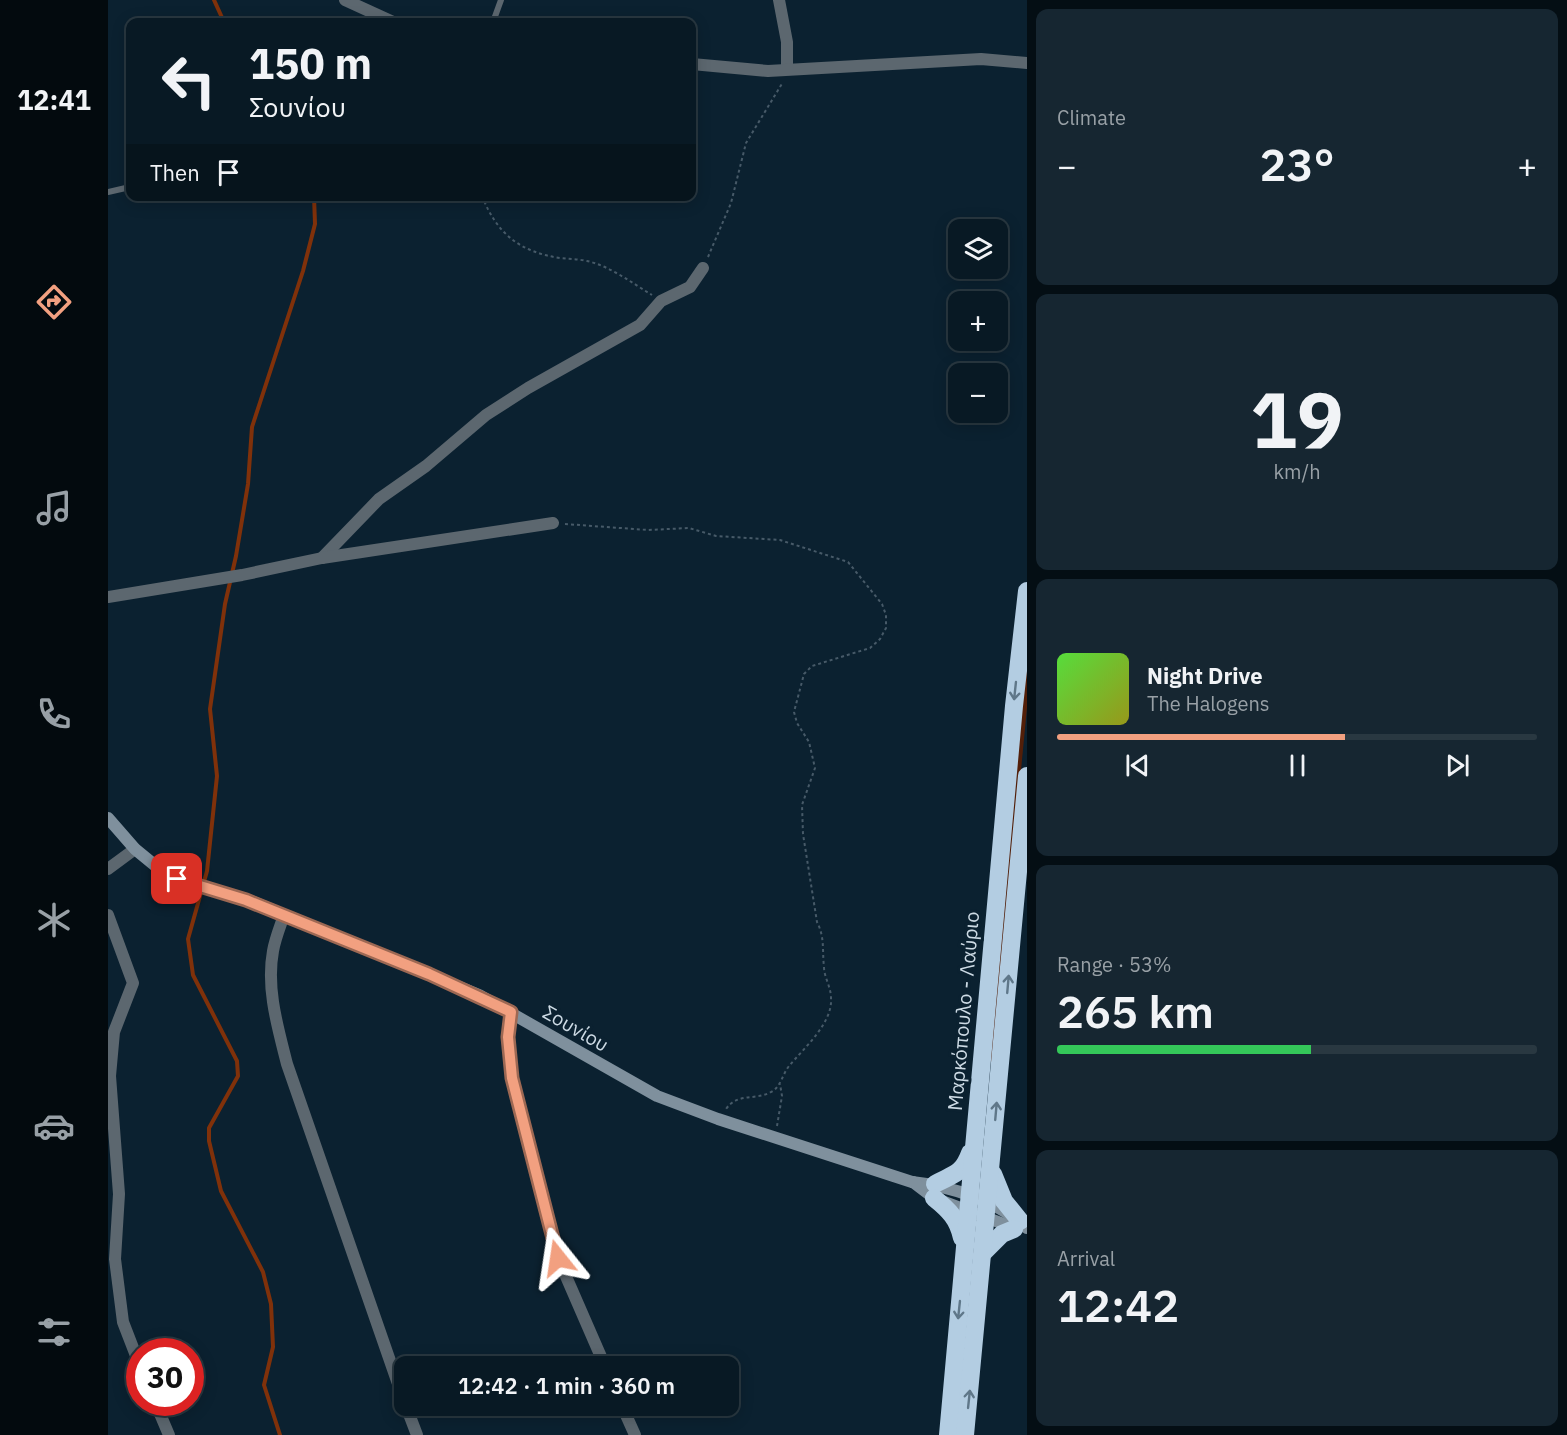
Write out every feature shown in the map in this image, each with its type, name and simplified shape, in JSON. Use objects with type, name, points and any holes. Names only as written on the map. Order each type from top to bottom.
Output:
[{"type":"highway","name":"Μαρκόπουλο - Λαύριο","points":[[948,1435],[973,1146],[1027,591]]},
{"type":"highway","points":[[965,1435],[1027,776]]},
{"type":"highway","points":[[964,1251],[959,1223],[935,1191],[962,1169],[973,1146]]},
{"type":"highway","points":[[984,1252],[1002,1234],[1022,1227],[1004,1201],[991,1169]]},
{"type":"main road","name":"Σουνίου","points":[[108,818],[135,849],[163,872],[191,884],[216,890],[284,915],[439,978],[511,1012],[657,1096],[718,1119],[912,1182],[1022,1227]]},
{"type":"street","points":[[345,0],[384,18]]},
{"type":"street","points":[[778,0],[788,42],[787,68]]},
{"type":"street","points":[[696,64],[768,71],[787,68],[813,70],[981,59],[1027,63]]},
{"type":"street","points":[[322,558],[379,500],[426,466],[486,415],[528,388],[640,326],[661,301],[690,287],[703,268]]},
{"type":"street","points":[[108,597],[227,578],[322,558],[553,523]]},
{"type":"street","points":[[108,869],[135,849]]},
{"type":"street","points":[[108,915],[133,983],[114,1032],[110,1077],[119,1194],[115,1259],[123,1322],[129,1338]]},
{"type":"street","points":[[284,915],[273,950],[271,980],[275,1017],[287,1064],[394,1373]]},
{"type":"street","points":[[511,1012],[508,1037],[512,1078],[555,1247],[601,1356]]},
{"type":"street","points":[[161,1416],[169,1435]]},
{"type":"street","points":[[409,1416],[417,1435]]},
{"type":"street","points":[[626,1416],[635,1435]]},
{"type":"lane","points":[[494,18],[501,0]]},
{"type":"lane","points":[[108,192],[126,188]]},
{"type":"path","points":[[703,268],[730,203],[746,143],[782,85],[787,68]]},
{"type":"path","points":[[485,201],[498,227],[511,242],[533,253],[587,261],[606,268],[661,301]]},
{"type":"path","points":[[553,523],[648,530],[689,528],[716,536],[780,540],[848,562],[882,604],[886,615],[885,628],[880,639],[870,648],[812,666],[804,674],[794,712],[797,723],[809,742],[815,768],[802,805],[803,834],[817,922],[824,935],[824,966],[832,1000],[824,1022],[783,1073],[780,1082],[772,1092],[738,1098],[729,1104],[718,1119]]},
{"type":"path","points":[[775,1137],[781,1103],[780,1082]]},
{"type":"shaded area","points":[[1027,658],[1027,708],[992,1071],[989,1048]]},
{"type":"waterway","points":[[214,0],[222,18]]},
{"type":"waterway","points":[[280,1435],[264,1385],[273,1347],[271,1304],[263,1272],[221,1191],[209,1141],[209,1128],[238,1076],[237,1061],[193,975],[188,939],[207,871],[217,776],[210,709],[225,604],[248,484],[252,427],[303,271],[315,224],[314,201]]},
{"type":"route","points":[[177,879],[246,900],[479,995],[511,1012],[508,1037],[512,1078],[558,1258]]}]
